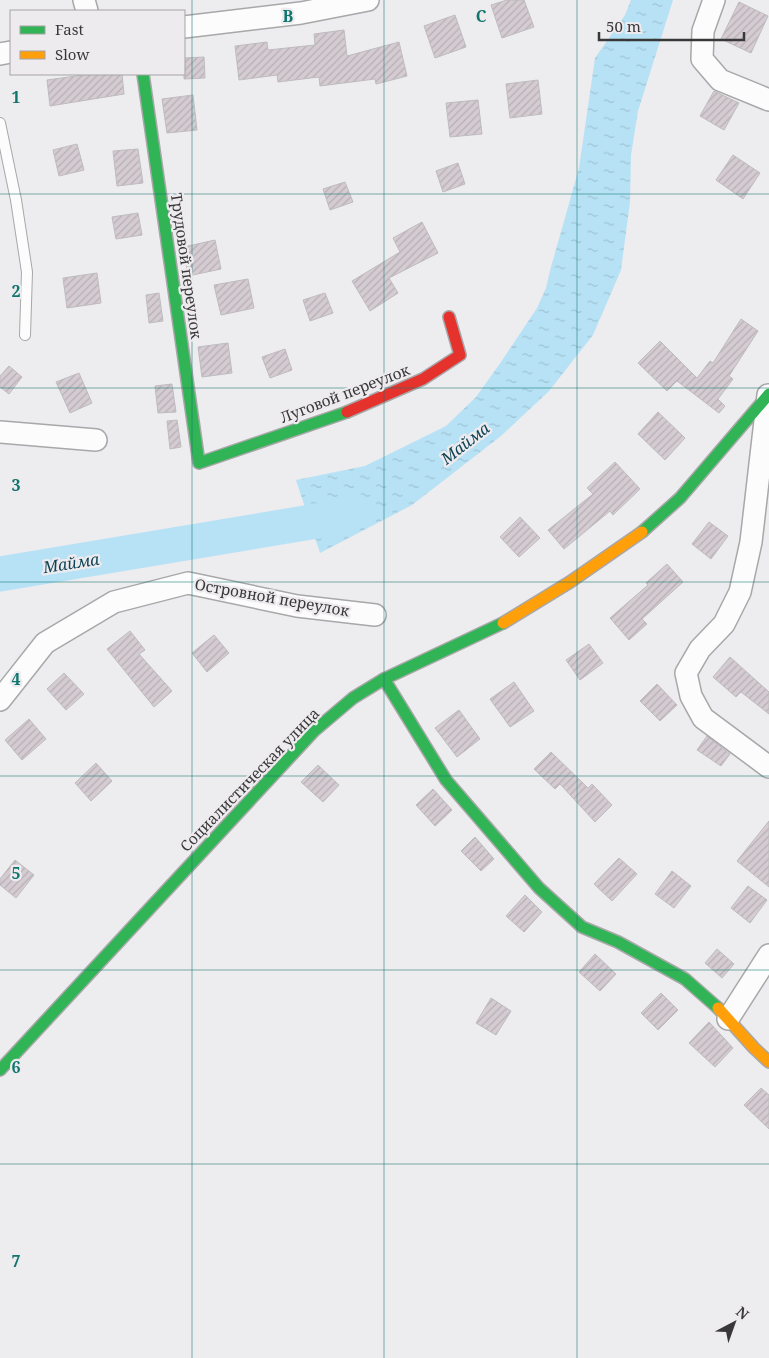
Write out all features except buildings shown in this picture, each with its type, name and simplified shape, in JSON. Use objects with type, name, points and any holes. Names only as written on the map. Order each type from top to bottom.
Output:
[{"type":"street","points":[[185,27],[299,6],[368,0]]},
{"type":"street","points":[[714,0],[703,31],[702,59],[720,80],[769,100]]},
{"type":"street","name":"Трудовой переулок","points":[[143,75],[199,463]]},
{"type":"street","name":"Луговой переулок","points":[[199,463],[343,414],[424,380],[460,355],[449,317]]},
{"type":"street","points":[[769,394],[751,542],[740,592],[724,624],[700,649],[686,673],[691,696],[703,718],[769,767]]},
{"type":"street","name":"Социалистическая улица","points":[[0,1070],[314,731],[352,698],[384,679],[497,626],[570,582],[646,529],[680,498],[769,394]]},
{"type":"street","points":[[0,432],[96,440]]},
{"type":"street","name":"Островной переулок","points":[[0,700],[45,643],[114,602],[188,584],[297,606],[375,615]]},
{"type":"street","points":[[384,679],[446,780],[539,888],[582,927],[618,942],[685,979],[719,1009],[769,1062]]},
{"type":"street","points":[[728,1019],[769,955]]},
{"type":"lane","points":[[0,123],[16,200],[27,272],[25,335]]},
{"type":"water","points":[[631,0],[673,0],[638,111],[631,155],[630,202],[621,270],[593,335],[549,391],[501,436],[412,505],[320,553],[296,480],[365,466],[446,426],[476,397],[537,308],[546,288],[579,168],[595,58],[625,15]]},
{"type":"waterway","name":"Майма","points":[[0,574],[341,517],[356,511]]},
{"type":"traffic: fast","points":[[143,75],[199,463],[347,412]]},
{"type":"traffic: fast","points":[[642,532],[680,498],[769,394]]},
{"type":"traffic: fast","points":[[0,1070],[314,731],[353,698],[384,679],[503,623]]},
{"type":"traffic: fast","points":[[384,679],[446,780],[539,888],[582,927],[618,942],[685,979],[718,1008]]},
{"type":"traffic: slow","points":[[503,623],[570,582],[642,532]]},
{"type":"traffic: slow","points":[[718,1008],[769,1062]]},
{"type":"traffic: jam","points":[[347,412],[423,379],[460,355],[449,317]]}]
